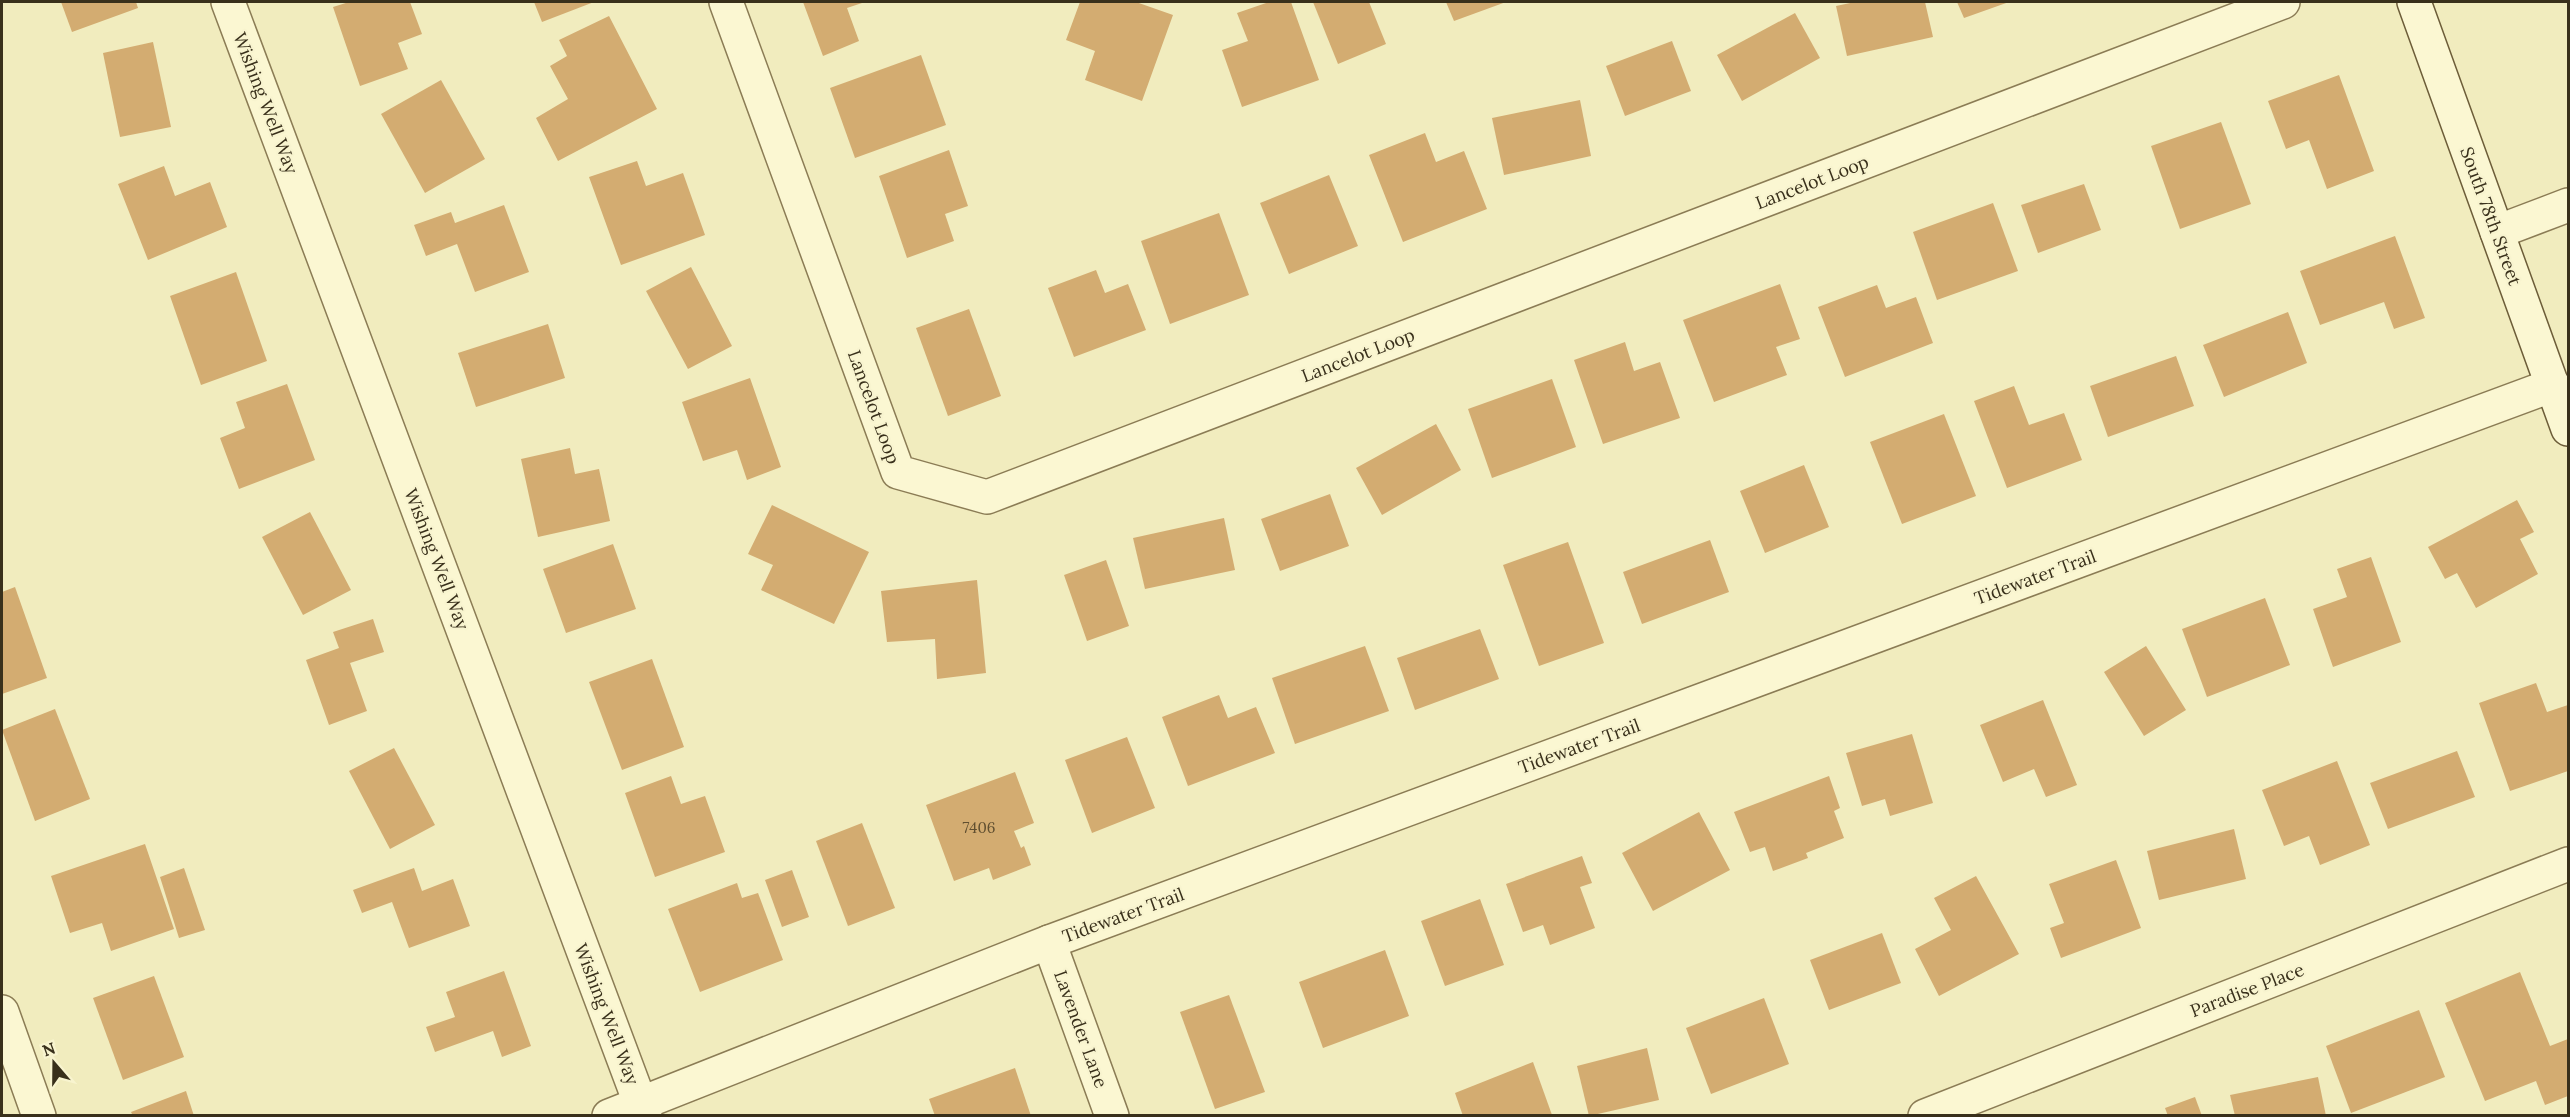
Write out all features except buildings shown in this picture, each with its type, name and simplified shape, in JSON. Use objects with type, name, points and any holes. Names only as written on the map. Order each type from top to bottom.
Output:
[{"type":"street","name":"Wishing Well Way","points":[[228,2],[643,1110]]},
{"type":"street","name":"Lancelot Loop","points":[[726,2],[898,472],[987,497],[2283,2]]},
{"type":"street","name":"South 78th Street","points":[[2414,2],[2568,429]]},
{"type":"street","points":[[2497,232],[2568,205]]},
{"type":"street","name":"Tidewater Trail","points":[[609,1116],[643,1110],[1050,942],[2553,385]]},
{"type":"street","name":"Paradise Place","points":[[1925,1116],[2568,864]]},
{"type":"street","name":"Lavender Lane","points":[[1050,942],[1112,1116]]},
{"type":"street","points":[[2,1012],[39,1116]]}]
